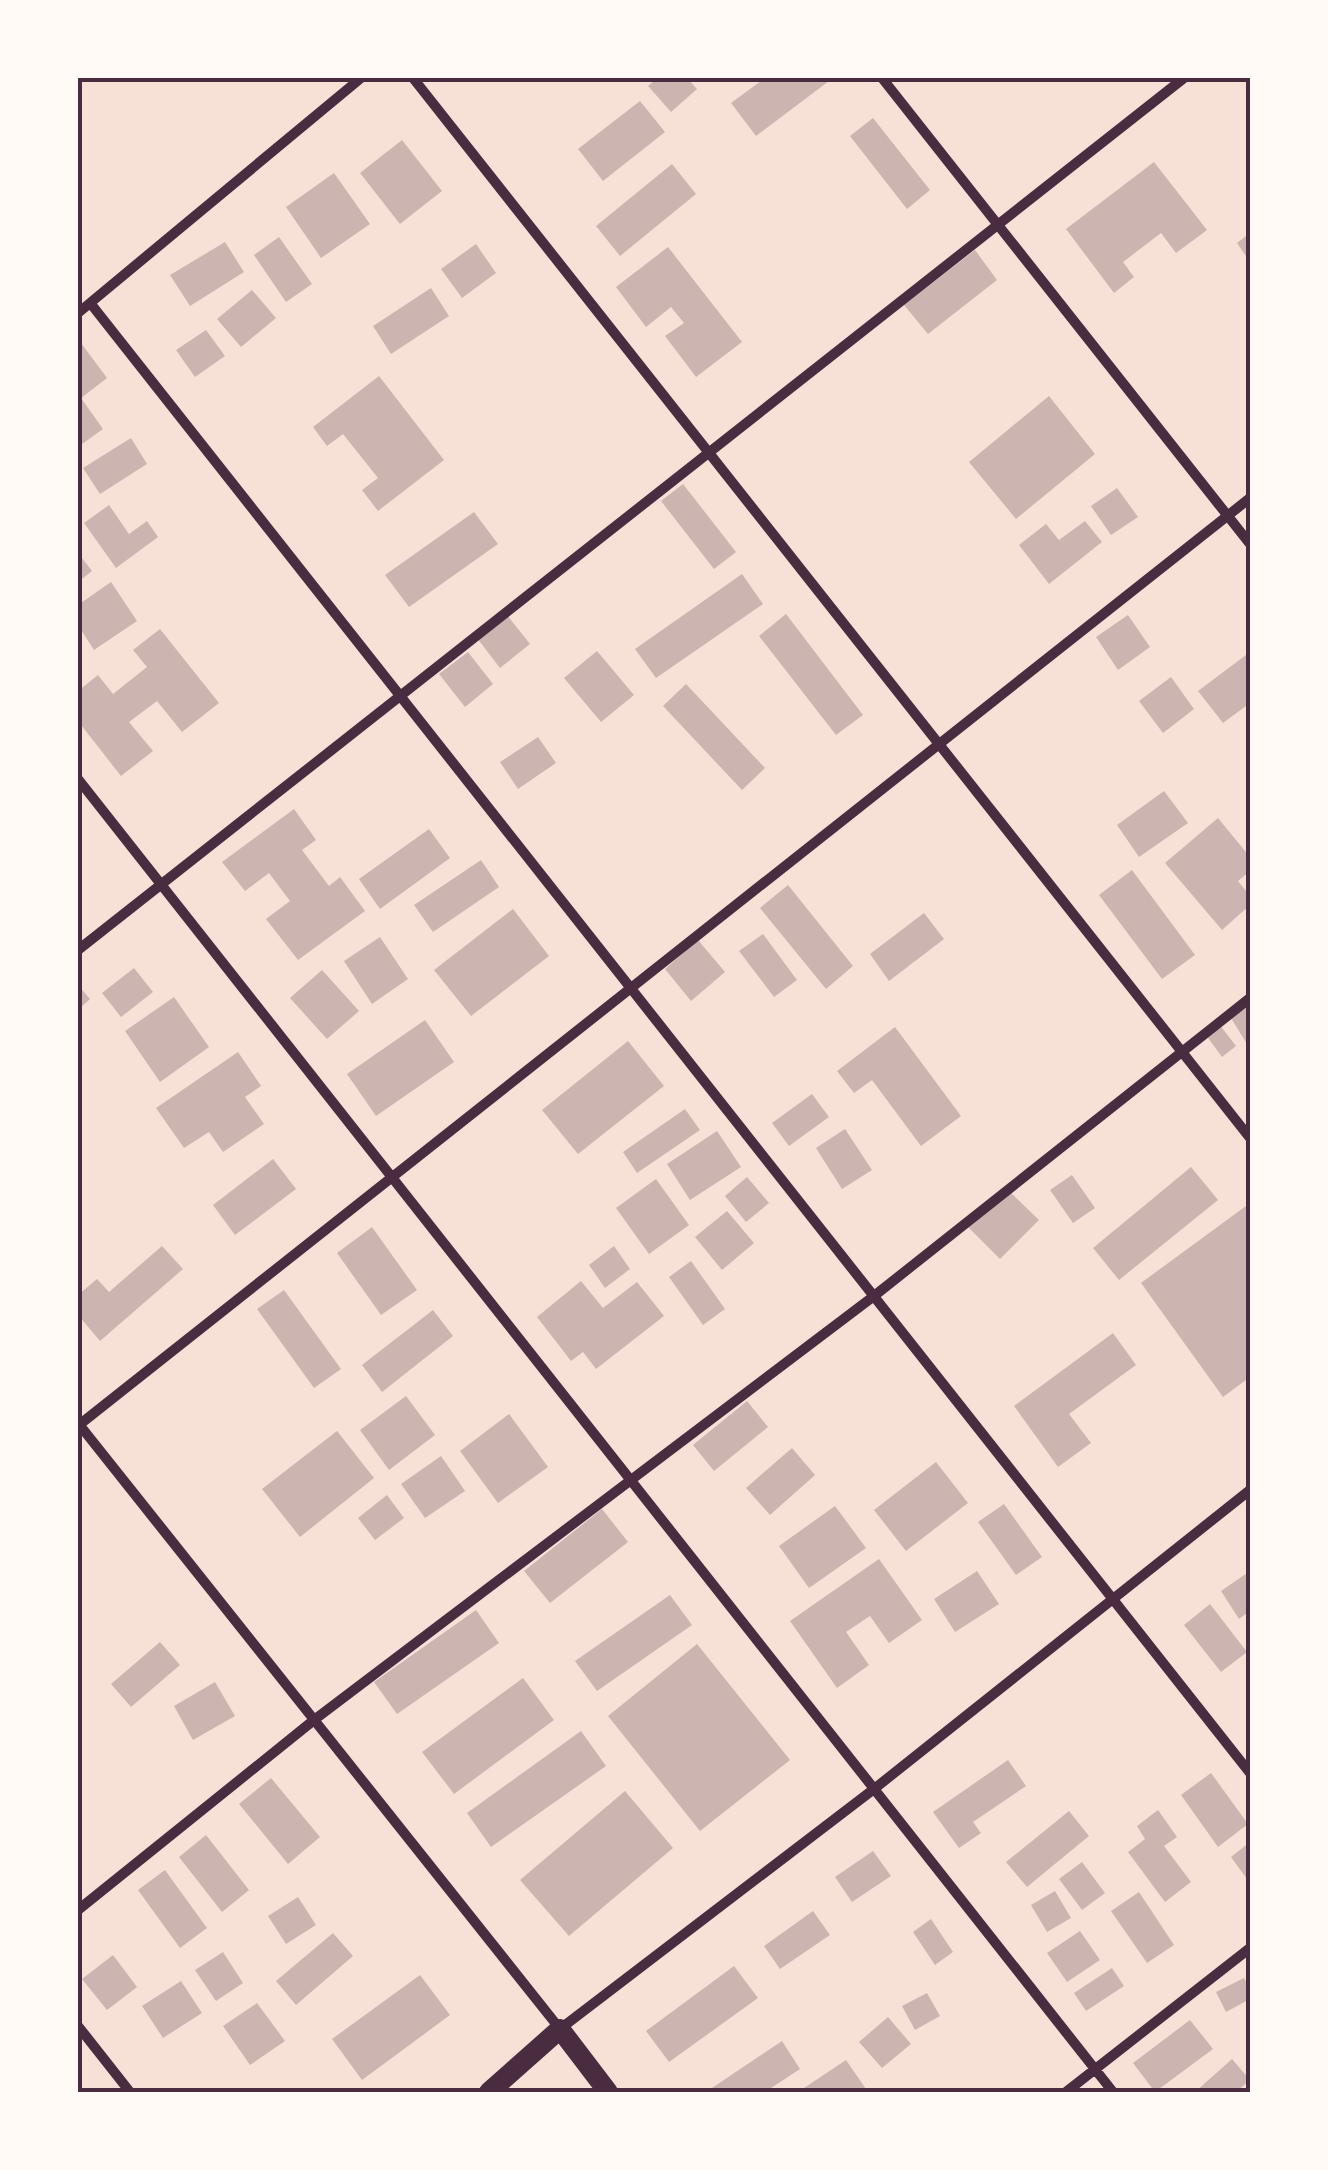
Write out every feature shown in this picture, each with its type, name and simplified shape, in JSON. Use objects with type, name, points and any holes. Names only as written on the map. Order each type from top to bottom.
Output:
[{"type":"main road","points":[[488,2092],[560,2029],[608,2092]]},
{"type":"street","points":[[78,313],[361,78]]},
{"type":"street","points":[[413,78],[1250,1138]]},
{"type":"street","points":[[882,78],[1250,544]]},
{"type":"street","points":[[78,950],[1184,78]]},
{"type":"street","points":[[91,304],[1250,1773]]},
{"type":"street","points":[[1250,498],[78,1424],[560,2029],[874,1789],[1250,1490]]},
{"type":"street","points":[[78,780],[1113,2092]]},
{"type":"street","points":[[78,1910],[314,1720],[874,1296],[1250,998]]},
{"type":"street","points":[[1066,2092],[1250,1948]]},
{"type":"street","points":[[78,2026],[130,2092]]},
{"type":"building","points":[[657,78],[687,78],[697,89],[671,112],[648,86]]},
{"type":"building","points":[[765,78],[833,78],[756,136],[731,103]]},
{"type":"building","points":[[640,101],[665,132],[603,181],[578,149]]},
{"type":"building","points":[[873,118],[930,190],[907,209],[850,136]]},
{"type":"building","points":[[402,140],[442,191],[400,224],[360,173]]},
{"type":"building","points":[[1154,162],[1207,230],[1176,253],[1161,233],[1123,262],[1134,277],[1114,293],[1066,229]]},
{"type":"building","points":[[672,164],[696,194],[620,256],[596,226]]},
{"type":"building","points":[[334,173],[370,224],[321,258],[286,207]]},
{"type":"building","points":[[1250,233],[1250,262],[1237,243]]},
{"type":"building","points":[[279,237],[312,284],[286,302],[254,255]]},
{"type":"building","points":[[225,242],[244,272],[190,306],[170,275]]},
{"type":"building","points":[[476,244],[496,273],[462,298],[441,269]]},
{"type":"building","points":[[668,247],[742,342],[696,377],[665,336],[684,323],[671,307],[646,327],[616,287]]},
{"type":"building","points":[[975,250],[997,280],[928,334],[904,305]]},
{"type":"building","points":[[431,288],[449,316],[391,354],[373,326]]},
{"type":"building","points":[[252,290],[276,318],[241,347],[217,319]]},
{"type":"building","points":[[206,330],[225,356],[195,377],[176,350]]},
{"type":"building","points":[[78,339],[107,378],[81,398],[103,429],[78,447]]},
{"type":"building","points":[[379,376],[444,460],[378,511],[362,490],[378,478],[343,434],[327,446],[313,427]]},
{"type":"building","points":[[1049,396],[1095,454],[1016,519],[969,462]]},
{"type":"building","points":[[131,438],[147,464],[100,494],[83,468]]},
{"type":"building","points":[[683,484],[736,552],[714,569],[661,501]]},
{"type":"building","points":[[1117,488],[1138,517],[1111,535],[1091,506]]},
{"type":"building","points":[[109,505],[129,534],[147,521],[158,537],[116,568],[84,523]]},
{"type":"building","points":[[474,512],[498,544],[409,607],[385,575]]},
{"type":"building","points":[[1085,521],[1102,542],[1049,584],[1019,545],[1046,524],[1059,540]]},
{"type":"building","points":[[78,553],[92,571],[78,582]]},
{"type":"building","points":[[742,574],[763,604],[656,678],[635,649]]},
{"type":"building","points":[[111,582],[137,621],[94,650],[78,625],[78,605]]},
{"type":"building","points":[[786,614],[863,715],[836,735],[759,636]]},
{"type":"building","points":[[507,615],[530,644],[500,668],[477,638]]},
{"type":"building","points":[[1128,615],[1150,647],[1118,670],[1096,637]]},
{"type":"building","points":[[160,629],[219,703],[182,732],[157,701],[129,722],[153,751],[121,776],[78,721],[78,691],[98,675],[113,694],[147,667],[133,650]]},
{"type":"building","points":[[597,651],[634,695],[601,722],[564,678]]},
{"type":"building","points":[[468,652],[493,684],[465,707],[439,674]]},
{"type":"building","points":[[1250,652],[1250,703],[1223,723],[1198,691]]},
{"type":"building","points":[[1171,677],[1194,709],[1163,733],[1139,701]]},
{"type":"building","points":[[686,684],[765,768],[742,790],[663,706]]},
{"type":"building","points":[[538,737],[556,763],[518,789],[500,762]]},
{"type":"building","points":[[1164,791],[1188,823],[1139,857],[1117,825]]},
{"type":"building","points":[[294,809],[316,840],[302,850],[329,886],[340,877],[365,911],[298,960],[266,919],[290,901],[269,873],[245,891],[222,862]]},
{"type":"building","points":[[1218,818],[1250,857],[1250,871],[1238,881],[1250,896],[1250,905],[1222,930],[1165,863]]},
{"type":"building","points":[[429,829],[450,858],[380,909],[359,879]]},
{"type":"building","points":[[481,860],[499,887],[433,932],[414,905]]},
{"type":"building","points":[[1132,870],[1195,955],[1162,979],[1099,895]]},
{"type":"building","points":[[788,885],[853,966],[826,989],[760,908]]},
{"type":"building","points":[[513,909],[549,956],[471,1016],[434,970]]},
{"type":"building","points":[[924,913],[944,939],[889,981],[870,954]]},
{"type":"building","points":[[763,934],[797,980],[774,997],[739,951]]},
{"type":"building","points":[[380,937],[408,979],[372,1004],[344,961]]},
{"type":"building","points":[[698,940],[725,972],[691,1001],[665,969]]},
{"type":"building","points":[[134,968],[153,992],[121,1017],[102,993]]},
{"type":"building","points":[[322,970],[359,1011],[327,1039],[290,998]]},
{"type":"building","points":[[78,985],[90,999],[78,1010]]},
{"type":"building","points":[[174,997],[209,1047],[160,1082],[125,1031]]},
{"type":"building","points":[[1250,1005],[1250,1049],[1231,1018]]},
{"type":"building","points":[[425,1020],[454,1062],[376,1116],[347,1074]]},
{"type":"building","points":[[1219,1024],[1236,1046],[1222,1057],[1206,1035]]},
{"type":"building","points":[[895,1027],[961,1116],[921,1146],[872,1080],[854,1093],[837,1071]]},
{"type":"building","points":[[628,1041],[664,1086],[578,1154],[542,1110]]},
{"type":"building","points":[[238,1052],[261,1086],[245,1097],[264,1124],[223,1152],[209,1132],[184,1148],[156,1108]]},
{"type":"building","points":[[812,1094],[829,1117],[789,1146],[772,1123]]},
{"type":"building","points":[[685,1109],[700,1130],[637,1173],[623,1152]]},
{"type":"building","points":[[845,1129],[872,1170],[842,1189],[816,1148]]},
{"type":"building","points":[[717,1131],[741,1167],[690,1200],[667,1164]]},
{"type":"building","points":[[273,1159],[296,1189],[235,1235],[213,1205]]},
{"type":"building","points":[[1191,1167],[1218,1200],[1119,1280],[1093,1248]]},
{"type":"building","points":[[1072,1175],[1095,1208],[1073,1223],[1050,1190]]},
{"type":"building","points":[[747,1177],[769,1203],[746,1222],[725,1196]]},
{"type":"building","points":[[656,1179],[689,1225],[649,1254],[616,1208]]},
{"type":"building","points":[[1006,1188],[1039,1220],[1000,1259],[968,1227]]},
{"type":"building","points":[[1250,1203],[1250,1377],[1223,1397],[1141,1283]]},
{"type":"building","points":[[727,1211],[754,1243],[722,1270],[695,1237]]},
{"type":"building","points":[[372,1227],[417,1290],[381,1315],[337,1253]]},
{"type":"building","points":[[162,1246],[183,1269],[100,1341],[78,1315],[78,1295],[97,1279],[109,1292]]},
{"type":"building","points":[[614,1246],[630,1269],[605,1288],[589,1265]]},
{"type":"building","points":[[691,1261],[725,1309],[703,1325],[669,1277]]},
{"type":"building","points":[[581,1281],[603,1308],[637,1282],[664,1316],[596,1369],[583,1352],[571,1361],[537,1317]]},
{"type":"building","points":[[284,1290],[341,1369],[314,1388],[257,1309]]},
{"type":"building","points":[[433,1310],[453,1336],[382,1392],[362,1365]]},
{"type":"building","points":[[1113,1333],[1136,1365],[1069,1414],[1091,1443],[1058,1467],[1014,1406]]},
{"type":"building","points":[[406,1396],[435,1435],[389,1470],[360,1430]]},
{"type":"building","points":[[747,1401],[768,1427],[714,1471],[693,1445]]},
{"type":"building","points":[[509,1414],[548,1467],[498,1503],[460,1451]]},
{"type":"building","points":[[337,1431],[374,1478],[300,1537],[262,1489]]},
{"type":"building","points":[[792,1448],[815,1475],[770,1515],[746,1488]]},
{"type":"building","points":[[441,1456],[465,1491],[425,1518],[401,1484]]},
{"type":"building","points":[[936,1462],[968,1503],[906,1551],[874,1510]]},
{"type":"building","points":[[387,1495],[404,1518],[375,1540],[358,1518]]},
{"type":"building","points":[[1004,1504],[1042,1557],[1016,1575],[978,1522]]},
{"type":"building","points":[[835,1506],[866,1548],[809,1588],[779,1546]]},
{"type":"building","points":[[602,1509],[628,1542],[550,1603],[524,1571]]},
{"type":"building","points":[[879,1559],[922,1620],[889,1643],[870,1616],[846,1632],[869,1665],[837,1688],[790,1621]]},
{"type":"building","points":[[977,1571],[999,1604],[955,1632],[934,1599]]},
{"type":"building","points":[[1250,1571],[1250,1611],[1239,1619],[1221,1591]]},
{"type":"building","points":[[670,1595],[692,1625],[597,1691],[575,1661]]},
{"type":"building","points":[[1210,1604],[1247,1652],[1221,1672],[1184,1625]]},
{"type":"building","points":[[476,1610],[499,1643],[397,1714],[374,1682]]},
{"type":"building","points":[[160,1642],[180,1665],[131,1707],[111,1684]]},
{"type":"building","points":[[697,1644],[790,1760],[700,1831],[608,1716]]},
{"type":"building","points":[[523,1678],[554,1720],[454,1794],[422,1752]]},
{"type":"building","points":[[215,1682],[235,1716],[193,1740],[174,1706]]},
{"type":"building","points":[[581,1731],[606,1766],[491,1847],[467,1813]]},
{"type":"building","points":[[1008,1760],[1026,1786],[973,1822],[981,1833],[959,1848],[933,1812]]},
{"type":"building","points":[[1211,1773],[1248,1824],[1218,1847],[1181,1795]]},
{"type":"building","points":[[271,1778],[320,1837],[288,1864],[239,1804]]},
{"type":"building","points":[[625,1791],[673,1848],[569,1936],[520,1880]]},
{"type":"building","points":[[1158,1810],[1177,1837],[1164,1846],[1191,1882],[1165,1902],[1128,1852],[1145,1839],[1137,1826]]},
{"type":"building","points":[[1069,1811],[1089,1836],[1027,1887],[1006,1862]]},
{"type":"building","points":[[206,1835],[249,1890],[222,1912],[179,1857]]},
{"type":"building","points":[[1250,1842],[1250,1876],[1247,1879],[1231,1857]]},
{"type":"building","points":[[873,1851],[891,1876],[852,1902],[835,1877]]},
{"type":"building","points":[[1082,1862],[1105,1893],[1082,1910],[1059,1879]]},
{"type":"building","points":[[165,1870],[207,1928],[180,1948],[138,1890]]},
{"type":"building","points":[[1055,1891],[1071,1918],[1047,1932],[1031,1905]]},
{"type":"building","points":[[1139,1892],[1174,1945],[1147,1963],[1111,1911]]},
{"type":"building","points":[[298,1897],[316,1925],[286,1944],[268,1916]]},
{"type":"building","points":[[813,1911],[830,1935],[780,1969],[764,1946]]},
{"type":"building","points":[[931,1919],[953,1952],[935,1965],[913,1932]]},
{"type":"building","points":[[1080,1931],[1100,1960],[1067,1982],[1047,1953]]},
{"type":"building","points":[[333,1933],[353,1956],[296,2005],[276,1981]]},
{"type":"building","points":[[223,1952],[243,1983],[216,2001],[195,1970]]},
{"type":"building","points":[[113,1955],[137,1987],[107,2010],[82,1979]]},
{"type":"building","points":[[734,1966],[758,1998],[669,2062],[646,2031]]},
{"type":"building","points":[[1112,1968],[1124,1986],[1086,2011],[1074,1993]]},
{"type":"building","points":[[420,1975],[450,2015],[362,2080],[332,2039]]},
{"type":"building","points":[[1244,1978],[1250,1999],[1226,2012],[1216,1992]]},
{"type":"building","points":[[181,1981],[202,2013],[163,2038],[142,2006]]},
{"type":"building","points":[[927,1993],[940,2016],[915,2030],[902,2006]]},
{"type":"building","points":[[257,2003],[285,2041],[250,2065],[223,2026]]},
{"type":"building","points":[[888,2017],[911,2044],[882,2068],[859,2042]]},
{"type":"building","points":[[1190,2020],[1213,2049],[1155,2092],[1133,2063]]},
{"type":"building","points":[[782,2041],[800,2069],[765,2092],[706,2092]]},
{"type":"building","points":[[1232,2059],[1250,2080],[1236,2092],[1195,2092]]},
{"type":"building","points":[[846,2060],[868,2092],[798,2092]]}]
